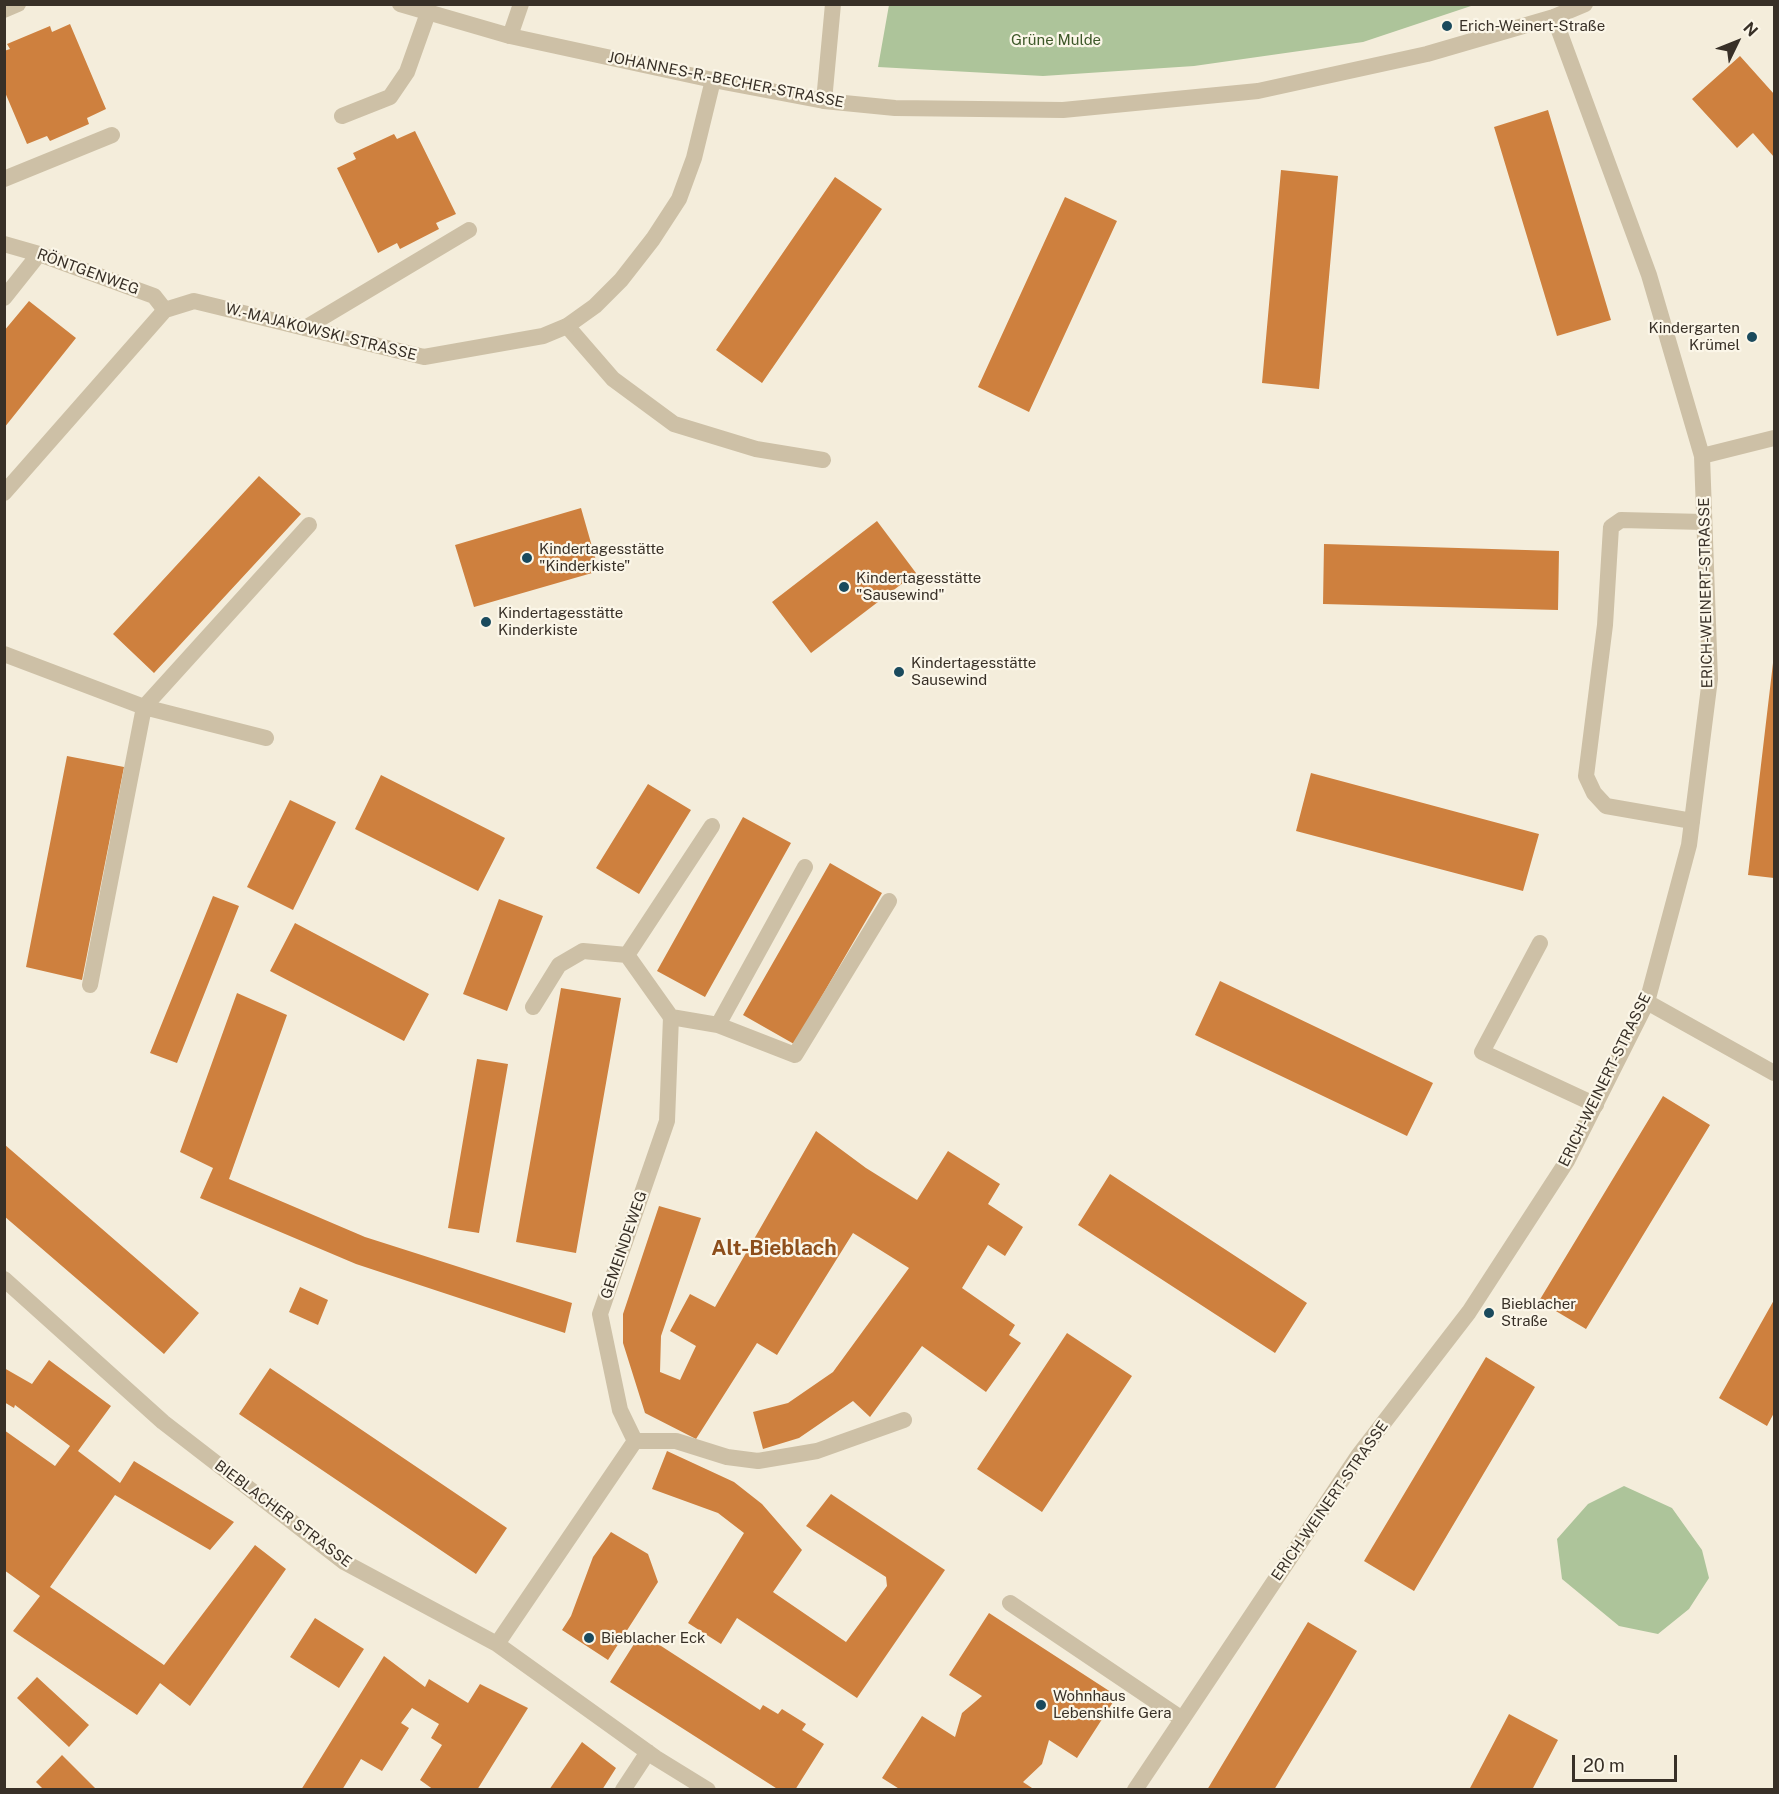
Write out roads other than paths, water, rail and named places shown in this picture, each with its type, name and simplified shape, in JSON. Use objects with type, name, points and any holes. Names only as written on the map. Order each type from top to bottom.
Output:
[{"type":"street","points":[[4,10],[18,4]]},
{"type":"street","name":"JOHANNES-R.-BECHER-STRASSE","points":[[400,4],[510,36],[713,80],[824,101],[895,108],[1063,110],[1258,91],[1427,54],[1554,17],[1585,4]]},
{"type":"street","points":[[510,36],[521,4]]},
{"type":"street","points":[[824,101],[833,4]]},
{"type":"street","points":[[342,116],[390,97],[407,72],[428,13]]},
{"type":"street","name":"ERICH-WEINERT-STRASSE","points":[[1135,1790],[1358,1456],[1468,1312],[1567,1161],[1647,1002],[1689,845],[1710,679],[1702,456],[1649,275],[1554,17]]},
{"type":"street","name":"W.-MAJAKOWSKI-STRASSE","points":[[165,310],[194,301],[424,357],[543,336],[567,326],[595,306],[621,280],[680,199],[694,158],[713,80]]},
{"type":"street","points":[[4,178],[112,135]]},
{"type":"street","points":[[305,328],[469,230]]},
{"type":"street","name":"RÖNTGENWEG","points":[[4,244],[39,254],[154,296],[165,310]]},
{"type":"street","points":[[4,298],[39,254]]},
{"type":"street","points":[[4,493],[165,310]]},
{"type":"street","points":[[567,326],[613,379],[674,424],[756,449],[824,459]]},
{"type":"street","points":[[1702,456],[1774,438]]},
{"type":"street","points":[[1692,820],[1606,806],[1594,793],[1586,776],[1605,625],[1611,527],[1621,520],[1704,522]]},
{"type":"street","points":[[90,985],[144,707],[309,525]]},
{"type":"street","points":[[4,654],[144,707],[266,738]]},
{"type":"street","points":[[627,955],[712,826]]},
{"type":"street","points":[[718,1025],[805,867]]},
{"type":"street","points":[[533,1007],[559,965],[583,951],[627,955],[671,1017],[718,1025],[795,1055],[889,901]]},
{"type":"street","points":[[1540,943],[1482,1052],[1596,1105]]},
{"type":"street","points":[[1647,1002],[1774,1073]]},
{"type":"street","name":"GEMEINDEWEG","points":[[635,1441],[620,1410],[600,1314],[667,1121],[671,1017]]},
{"type":"street","name":"BIEBLACHER STRASSE","points":[[4,1280],[163,1422],[344,1562],[497,1644],[648,1752],[708,1790]]},
{"type":"street","points":[[497,1644],[635,1441],[676,1441],[727,1457],[758,1461],[817,1451],[904,1420]]},
{"type":"street","points":[[1010,1603],[1182,1719]]},
{"type":"street","points":[[623,1790],[648,1752]]},
{"type":"place","name":"Erich-Weinert-Straße","points":[[1447,26]]},
{"type":"place","name":"Kindergarten Krümel","points":[[1752,337]]},
{"type":"place","name":"Kindertagesstätte \"Kinderkiste\"","points":[[527,558]]},
{"type":"place","name":"Kindertagesstätte \"Sausewind\"","points":[[844,587]]},
{"type":"place","name":"Kindertagesstätte Kinderkiste","points":[[486,622]]},
{"type":"place","name":"Kindertagesstätte Sausewind","points":[[899,672]]},
{"type":"place","name":"Bieblacher Straße","points":[[1489,1313]]},
{"type":"place","name":"Bieblacher Eck","points":[[589,1638]]},
{"type":"place","name":"Wohnhaus Lebenshilfe Gera","points":[[1041,1705]]},
{"type":"district","name":"Alt-Bieblach","points":[[774,1249]]},
{"type":"park label","name":"Grüne Mulde","points":[[1056,40]]}]
